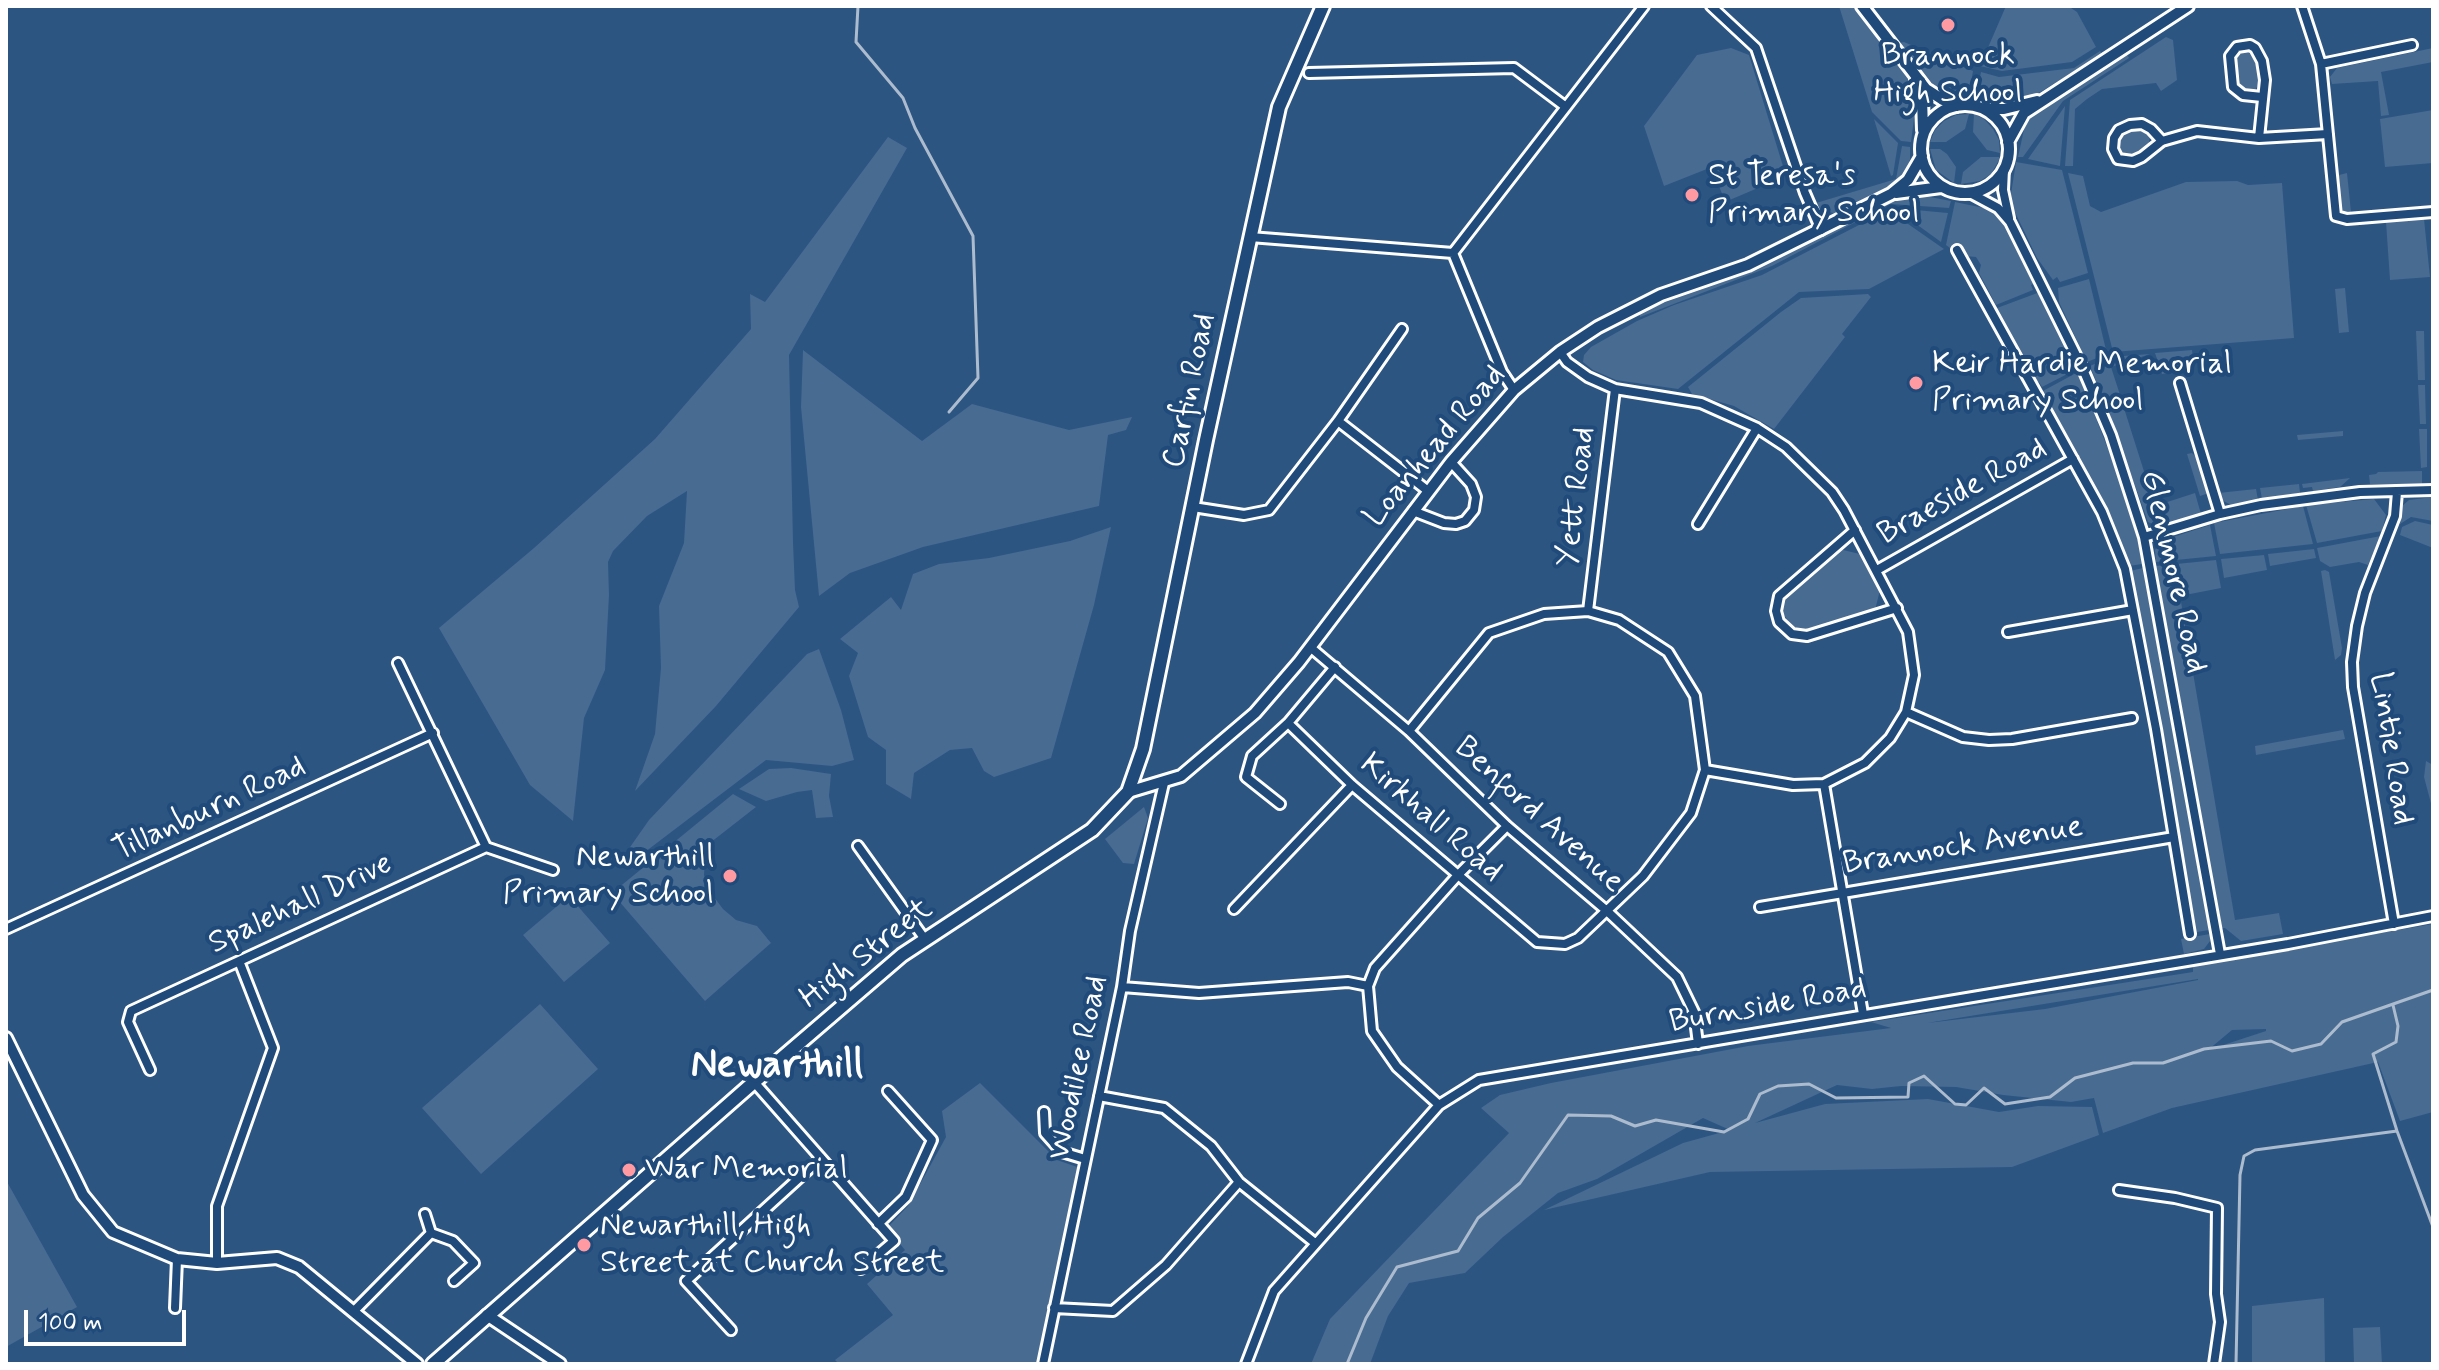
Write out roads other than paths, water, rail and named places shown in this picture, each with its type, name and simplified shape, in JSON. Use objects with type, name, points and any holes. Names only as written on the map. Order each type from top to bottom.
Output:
[{"type":"main road","name":"Carfin Road","points":[[1128,792],[1143,749],[1279,107],[1323,6]]},
{"type":"main road","name":"High Street","points":[[433,1364],[836,1010],[924,938],[1092,830],[1128,792]]},
{"type":"street","points":[[1453,253],[1644,6]]},
{"type":"street","points":[[1711,6],[1756,48],[1805,193],[1821,230]]},
{"type":"street","points":[[1862,6],[1914,74],[1936,96],[1957,106]]},
{"type":"street","points":[[2008,142],[2024,113],[2188,6]]},
{"type":"street","points":[[2302,6],[2321,64],[2336,216],[2347,219],[2433,212]]},
{"type":"street","points":[[2259,138],[2265,80],[2259,55],[2250,45],[2237,47],[2230,56],[2233,87],[2243,95],[2262,97]]},
{"type":"street","points":[[2321,64],[2412,45]]},
{"type":"street","points":[[1309,73],[1514,68],[1566,107]]},
{"type":"street","points":[[1914,74],[1922,98],[1922,156],[1930,177],[1941,187],[1970,193],[1985,189],[2004,169],[2008,156],[2004,129],[1984,109]]},
{"type":"street","points":[[1924,133],[1931,120],[1957,106],[2004,109],[2043,99]]},
{"type":"street","points":[[2162,141],[2142,124],[2130,125],[2119,130],[2113,149],[2118,159],[2133,161],[2162,141],[2197,131],[2259,138],[2328,134]]},
{"type":"street","name":"Loanhead Road","points":[[1128,792],[1181,776],[1245,723],[1278,688],[1451,462],[1514,390],[1560,352],[1598,327],[1661,295],[1748,265],[1891,194],[1908,180],[1922,156]]},
{"type":"street","name":"Glenmore Road","points":[[2004,169],[2003,190],[2010,222]]},
{"type":"street","name":"Loanhead Road","points":[[1891,194],[1941,187]]},
{"type":"street","name":"Glenmore Road","points":[[1970,193],[1998,208],[2010,222],[2076,354],[2106,424],[2144,537],[2220,954]]},
{"type":"street","points":[[1250,237],[1453,253]]},
{"type":"street","points":[[1957,250],[2073,459],[2114,538],[2125,569],[2190,934]]},
{"type":"street","points":[[1453,253],[1502,372],[1514,390]]},
{"type":"street","points":[[1193,507],[1244,515],[1269,510],[1338,421],[1402,329]]},
{"type":"street","points":[[1560,352],[1567,362],[1588,377],[1615,389],[1701,403],[1757,428],[1786,447],[1832,492],[1908,632],[1914,675],[1906,712],[1890,738],[1865,763],[1824,784],[1793,785],[1705,770]]},
{"type":"street","points":[[2180,383],[2220,514]]},
{"type":"street","name":"Yett Road","points":[[1588,611],[1615,389]]},
{"type":"street","points":[[1338,421],[1428,491]]},
{"type":"street","points":[[1698,524],[1757,428]]},
{"type":"street","name":"Braeside Road","points":[[1877,570],[2073,459]]},
{"type":"street","points":[[1413,511],[1444,523],[1456,524],[1465,521],[1474,510],[1476,497],[1471,484],[1451,462]]},
{"type":"street","points":[[2144,537],[2261,505],[2360,492],[2433,490]]},
{"type":"street","name":"Lintie Road","points":[[2394,924],[2353,687],[2352,662],[2365,593],[2395,516],[2397,492]]},
{"type":"street","points":[[1855,530],[1779,596],[1776,611],[1779,622],[1792,634],[1807,636],[1897,608]]},
{"type":"street","points":[[2008,632],[2133,610]]},
{"type":"street","points":[[1409,731],[1489,633],[1544,614],[1588,611],[1619,620],[1668,652],[1695,696],[1705,770],[1691,813],[1643,876],[1607,911]]},
{"type":"street","name":"Benford Avenue","points":[[1310,647],[1409,731],[1507,826],[1607,911],[1677,977],[1694,1012],[1698,1044]]},
{"type":"street","points":[[398,663],[486,847],[553,870]]},
{"type":"street","points":[[1280,804],[1246,777],[1252,756],[1288,723],[1335,667]]},
{"type":"street","points":[[1906,712],[1963,737],[1989,740],[2012,739],[2132,718]]},
{"type":"street","name":"Kirkhall Road","points":[[1288,723],[1352,785],[1537,942],[1565,944],[1578,938],[1607,911]]},
{"type":"street","name":"Tillanburn Road","points":[[6,929],[433,733]]},
{"type":"street","name":"Woodilee Road","points":[[1043,1364],[1122,987],[1130,931],[1164,783]]},
{"type":"street","points":[[1824,784],[1863,1014]]},
{"type":"street","points":[[1234,909],[1352,785]]},
{"type":"street","points":[[1439,1105],[1397,1067],[1372,1031],[1368,986],[1375,968],[1458,875],[1507,826]]},
{"type":"street","name":"Brannock Avenue","points":[[1760,907],[2174,837]]},
{"type":"street","points":[[858,846],[924,938]]},
{"type":"street","name":"Spalehall Drive","points":[[150,1070],[128,1022],[131,1011],[486,847]]},
{"type":"street","name":"Burnside Road","points":[[1246,1364],[1274,1291],[1439,1105],[1479,1080],[2433,916]]},
{"type":"street","points":[[217,1263],[217,1206],[273,1048],[239,961]]},
{"type":"street","points":[[1122,987],[1199,993],[1348,982],[1368,986]]},
{"type":"street","points":[[6,1038],[83,1195],[113,1232],[177,1259],[217,1263],[277,1258],[299,1267],[417,1364]]},
{"type":"street","points":[[754,1082],[894,1241],[861,1269]]},
{"type":"street","points":[[878,1224],[906,1197],[932,1140],[888,1091]]},
{"type":"street","points":[[1099,1096],[1164,1108],[1211,1146],[1239,1182],[1315,1243]]},
{"type":"street","points":[[1044,1112],[1045,1133],[1062,1152],[1085,1159]]},
{"type":"street","points":[[731,1330],[686,1281],[821,1158]]},
{"type":"street","points":[[1054,1308],[1113,1311],[1166,1265],[1239,1182]]},
{"type":"street","points":[[2119,1190],[2217,1208],[2216,1294],[2220,1322],[2214,1364]]},
{"type":"street","points":[[425,1214],[431,1233]]},
{"type":"street","points":[[353,1312],[431,1233]]},
{"type":"street","points":[[431,1233],[453,1241],[474,1263],[454,1281]]},
{"type":"street","points":[[175,1308],[177,1259]]},
{"type":"street","points":[[487,1315],[560,1364]]},
{"type":"waterway","points":[[858,6],[856,42],[903,98],[915,128],[973,236],[978,378],[949,412]]},
{"type":"waterway","points":[[1347,1364],[1366,1318],[1397,1267],[1458,1251],[1478,1218],[1520,1183],[1568,1115],[1611,1116],[1635,1126],[1656,1120],[1724,1132],[1748,1119],[1760,1094],[1778,1086],[1809,1084],[1836,1098],[1908,1097],[1909,1083],[1924,1076],[1955,1104],[1966,1105],[1984,1088],[2005,1104],[2050,1097],[2075,1078],[2133,1063],[2163,1063],[2204,1049],[2271,1041],[2292,1051],[2321,1044],[2342,1022],[2433,990]]},
{"type":"waterway","points":[[2393,1005],[2398,1026],[2396,1042],[2373,1054],[2397,1131],[2433,1227]]},
{"type":"waterway","points":[[2236,1364],[2240,1175],[2244,1156],[2255,1150],[2397,1131]]},
{"type":"place","name":"Brannock High School","points":[[1948,25]]},
{"type":"place","name":"St Teresa's Primary School","points":[[1692,195]]},
{"type":"place","name":"Keir Hardie Memorial Primary School","points":[[1916,383]]},
{"type":"place","name":"Newarthill Primary School","points":[[730,876]]},
{"type":"place","name":"War Memorial","points":[[629,1170]]},
{"type":"place","name":"Newarthill, High Street at Church Street","points":[[584,1245]]},
{"type":"district","name":"Newarthill","points":[[777,1068]]}]
